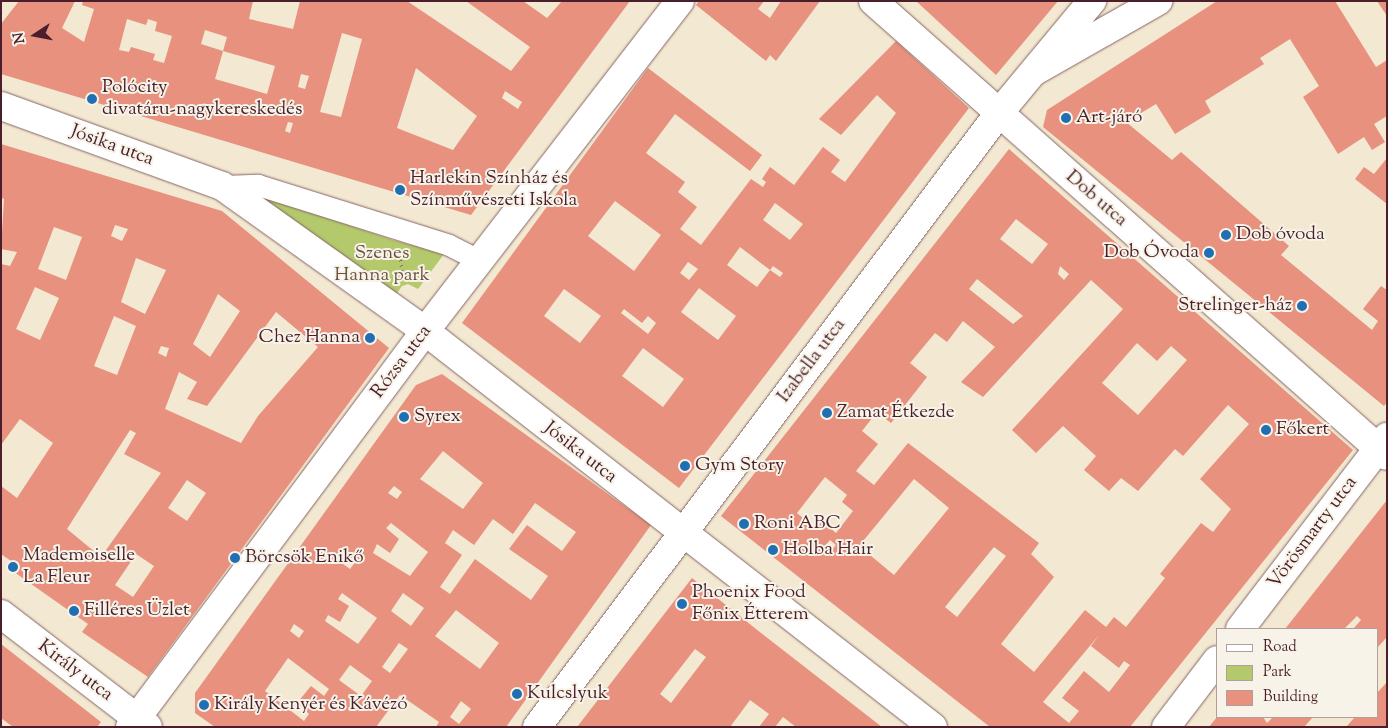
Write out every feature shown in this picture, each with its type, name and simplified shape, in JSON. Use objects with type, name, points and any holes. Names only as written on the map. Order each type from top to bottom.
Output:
[{"type":"street","name":"Rózsa utca","points":[[138,724],[425,331],[680,1]]},
{"type":"street","name":"Dob utca","points":[[873,1],[999,113],[1384,447]]},
{"type":"street","name":"Izabella utca","points":[[537,727],[999,113],[1092,1]]},
{"type":"street","points":[[1034,71],[1158,1]]},
{"type":"street","name":"Jósika utca","points":[[1,106],[222,186],[425,331],[933,727]]},
{"type":"street","name":"Jósika utca","points":[[222,186],[258,185],[449,245],[480,260]]},
{"type":"street","name":"Vörösmarty utca","points":[[1241,628],[1384,447]]},
{"type":"street","name":"Király utca","points":[[1,614],[138,724]]},
{"type":"street","points":[[1166,727],[1216,661]]},
{"type":"path","points":[[396,228],[392,243],[399,251],[400,274],[405,285]]},
{"type":"green space","name":"Szenes Hanna park","points":[[258,195],[393,240],[444,254],[418,289],[408,284],[402,286],[390,303]]},
{"type":"building","points":[[19,1],[75,1],[62,28],[84,42],[94,9],[82,5],[83,1],[253,1],[249,19],[293,29],[300,1],[407,1],[511,71],[530,47],[466,1],[523,1],[547,18],[562,1],[630,1],[471,215],[1,74],[1,24]],"holes":[[[127,19],[146,25],[148,19],[157,22],[155,31],[172,36],[164,63],[153,60],[155,54],[131,47],[129,52],[119,50]],[[205,30],[227,37],[223,51],[201,44]],[[342,33],[362,39],[341,117],[320,112]],[[223,51],[275,66],[267,94],[215,79]],[[416,68],[477,116],[453,150],[397,128]],[[301,74],[309,76],[305,89],[298,87]],[[505,91],[522,102],[518,109],[502,98]],[[288,122],[293,123],[290,133],[285,131]]]},
{"type":"building","points":[[699,1],[764,1],[758,9],[770,18],[781,1],[820,1],[776,61],[770,55],[766,61],[696,5]]},
{"type":"building","points":[[916,1],[1058,1],[996,75]]},
{"type":"building","points":[[1217,1],[1335,1],[1376,67],[1387,60],[1387,116],[1374,124],[1385,142],[1372,150],[1364,137],[1338,154],[1303,97],[1319,86],[1290,39],[1260,58],[1264,64],[1205,101],[1211,112],[1175,134],[1156,104],[1126,122],[1172,160],[1181,152],[1289,246],[1281,255],[1372,330],[1378,321],[1363,309],[1381,286],[1387,290],[1387,402],[1384,406],[1043,127],[1047,110]]},
{"type":"building","points":[[1377,1],[1387,1],[1387,16]]},
{"type":"building","points":[[896,41],[969,108],[679,488],[462,323],[648,68],[762,155],[750,171],[675,114],[646,153],[685,182],[678,192],[697,207],[680,229],[701,245],[751,179],[763,187],[766,182],[762,179],[770,167],[794,185],[823,147],[840,160],[831,172],[845,182],[896,113],[877,95],[841,135],[819,119]],"holes":[[[615,201],[661,235],[634,271],[588,236]],[[775,203],[803,224],[790,240],[763,220]],[[740,247],[770,270],[757,287],[727,265]],[[688,262],[698,269],[689,280],[680,273]],[[773,266],[783,273],[780,277],[770,270]],[[699,288],[736,316],[718,340],[681,312]],[[564,289],[601,316],[580,343],[544,316]],[[624,309],[642,323],[648,316],[656,323],[648,334],[621,313]],[[643,348],[684,379],[663,407],[622,376]]]},
{"type":"building","points":[[1,144],[222,211],[389,348],[148,677],[82,632],[88,624],[7,567],[11,561],[1,554],[1,486],[17,498],[53,443],[20,419],[1,445],[1,264],[10,266],[17,252],[1,249],[4,199],[1,198]],"holes":[[[115,225],[128,229],[122,241],[111,236]],[[54,227],[82,237],[66,280],[38,269]],[[136,258],[166,270],[145,314],[121,302]],[[35,287],[59,298],[40,340],[16,329]],[[218,294],[240,311],[210,357],[193,344]],[[276,312],[318,347],[258,416],[241,443],[165,409],[179,372],[197,382],[187,399],[207,406]],[[114,316],[136,326],[117,375],[94,366]],[[161,346],[169,348],[166,357],[158,353]],[[130,430],[136,433],[124,454],[161,473],[101,557],[67,529]],[[187,480],[206,493],[187,521],[168,508]],[[136,554],[154,566],[133,597],[115,585]]]},
{"type":"building","points":[[1009,149],[1353,450],[1130,727],[990,727],[721,516]],"holes":[[[1016,219],[1048,244],[1032,264],[1000,239]],[[1060,266],[1069,274],[1064,280],[1058,274]],[[977,279],[1023,316],[1013,324],[969,289]],[[1091,280],[1123,309],[1012,430],[1036,453],[1063,426],[1096,456],[1084,470],[1109,491],[1121,478],[1138,491],[1175,449],[1183,456],[1228,405],[1249,424],[1200,479],[1231,509],[1213,532],[1201,523],[1160,574],[1165,578],[1126,627],[1114,617],[1106,627],[1085,610],[1034,672],[1001,644],[1054,577],[1031,554],[1039,543],[908,443],[874,485],[856,471],[878,444],[862,431],[877,412],[891,423],[927,377],[910,363],[935,333],[947,342],[963,321],[995,347],[961,382],[983,397]],[[1137,343],[1157,361],[1171,346],[1187,360],[1138,415],[1102,383]],[[825,477],[847,495],[842,502],[853,511],[836,533],[822,521],[816,529],[797,513]],[[914,479],[949,508],[894,575],[859,546]],[[830,540],[836,545],[830,552],[824,547]],[[994,547],[1006,556],[957,617],[945,607]],[[1099,635],[1091,646],[1119,668],[1124,661],[1130,665],[1109,692],[1084,671],[1062,698],[1079,711],[1069,723],[1043,702]]]},
{"type":"building","points":[[1387,158],[1387,204],[1355,179],[1364,167],[1374,174]]},
{"type":"building","points":[[442,374],[651,525],[506,727],[436,727],[439,722],[400,695],[376,727],[215,727],[195,713],[195,693],[416,385]],"holes":[[[443,451],[483,483],[463,509],[420,479]],[[394,486],[402,492],[397,499],[388,493]],[[535,503],[576,532],[562,551],[527,525],[509,549],[548,576],[531,600],[475,559],[450,594],[440,587],[462,555],[445,543],[453,530],[474,545],[493,519],[513,534]],[[391,523],[428,552],[410,576],[373,553],[377,544],[390,553],[399,539],[386,528]],[[346,554],[356,561],[350,569],[340,562]],[[342,593],[377,618],[358,644],[325,621],[328,615],[340,622],[349,606],[338,599]],[[403,593],[424,608],[411,626],[391,611]],[[456,610],[499,643],[480,669],[435,636]],[[294,624],[304,631],[299,638],[290,631]],[[399,643],[408,649],[390,673],[382,667]],[[288,658],[329,689],[324,696],[311,686],[297,703],[309,714],[304,721],[265,691]],[[350,665],[372,681],[361,696],[339,680]],[[461,701],[471,709],[459,724],[450,717]]]},
{"type":"building","points":[[1387,500],[1387,637],[1378,647],[1378,628],[1354,628],[1361,620],[1357,616],[1345,628],[1286,628]]},
{"type":"building","points":[[692,578],[882,727],[796,727],[783,717],[775,727],[759,727],[769,714],[750,700],[730,727],[577,727]],"holes":[[[695,649],[706,657],[671,703],[660,694]]]},
{"type":"building","points":[[1,644],[101,722],[97,727],[13,727],[1,718]]},
{"type":"building","points":[[1387,682],[1387,727],[1346,727],[1354,718],[1378,718],[1378,692]]},
{"type":"building","points":[[1216,718],[1264,718],[1267,723],[1272,718],[1312,718],[1304,727],[1209,727]]},
{"type":"place","name":"Polócity divatáru-nagykereskedés","points":[[92,99]]},
{"type":"place","name":"Art-járó","points":[[1066,118]]},
{"type":"place","name":"Harlekin Színház és Színművészeti Iskola","points":[[400,190]]},
{"type":"place","name":"Dob óvoda","points":[[1226,235]]},
{"type":"place","name":"Dob Óvoda","points":[[1209,253]]},
{"type":"place","name":"Strelinger-ház","points":[[1302,306]]},
{"type":"place","name":"Chez Hanna","points":[[370,338]]},
{"type":"place","name":"Zamat Étkezde","points":[[827,413]]},
{"type":"place","name":"Syrex","points":[[404,417]]},
{"type":"place","name":"Főkert","points":[[1266,430]]},
{"type":"place","name":"Gym Story","points":[[685,466]]},
{"type":"place","name":"Roni ABC","points":[[744,524]]},
{"type":"place","name":"Holba Hair","points":[[773,550]]},
{"type":"place","name":"Börcsök Enikő","points":[[235,558]]},
{"type":"place","name":"Mademoiselle La Fleur","points":[[13,567]]},
{"type":"place","name":"Phoenix Food Főnix Étterem","points":[[682,604]]},
{"type":"place","name":"Filléres Üzlet","points":[[74,611]]},
{"type":"place","name":"Kulcslyuk","points":[[517,694]]},
{"type":"place","name":"Király Kenyér és Kávézó","points":[[204,705]]}]
